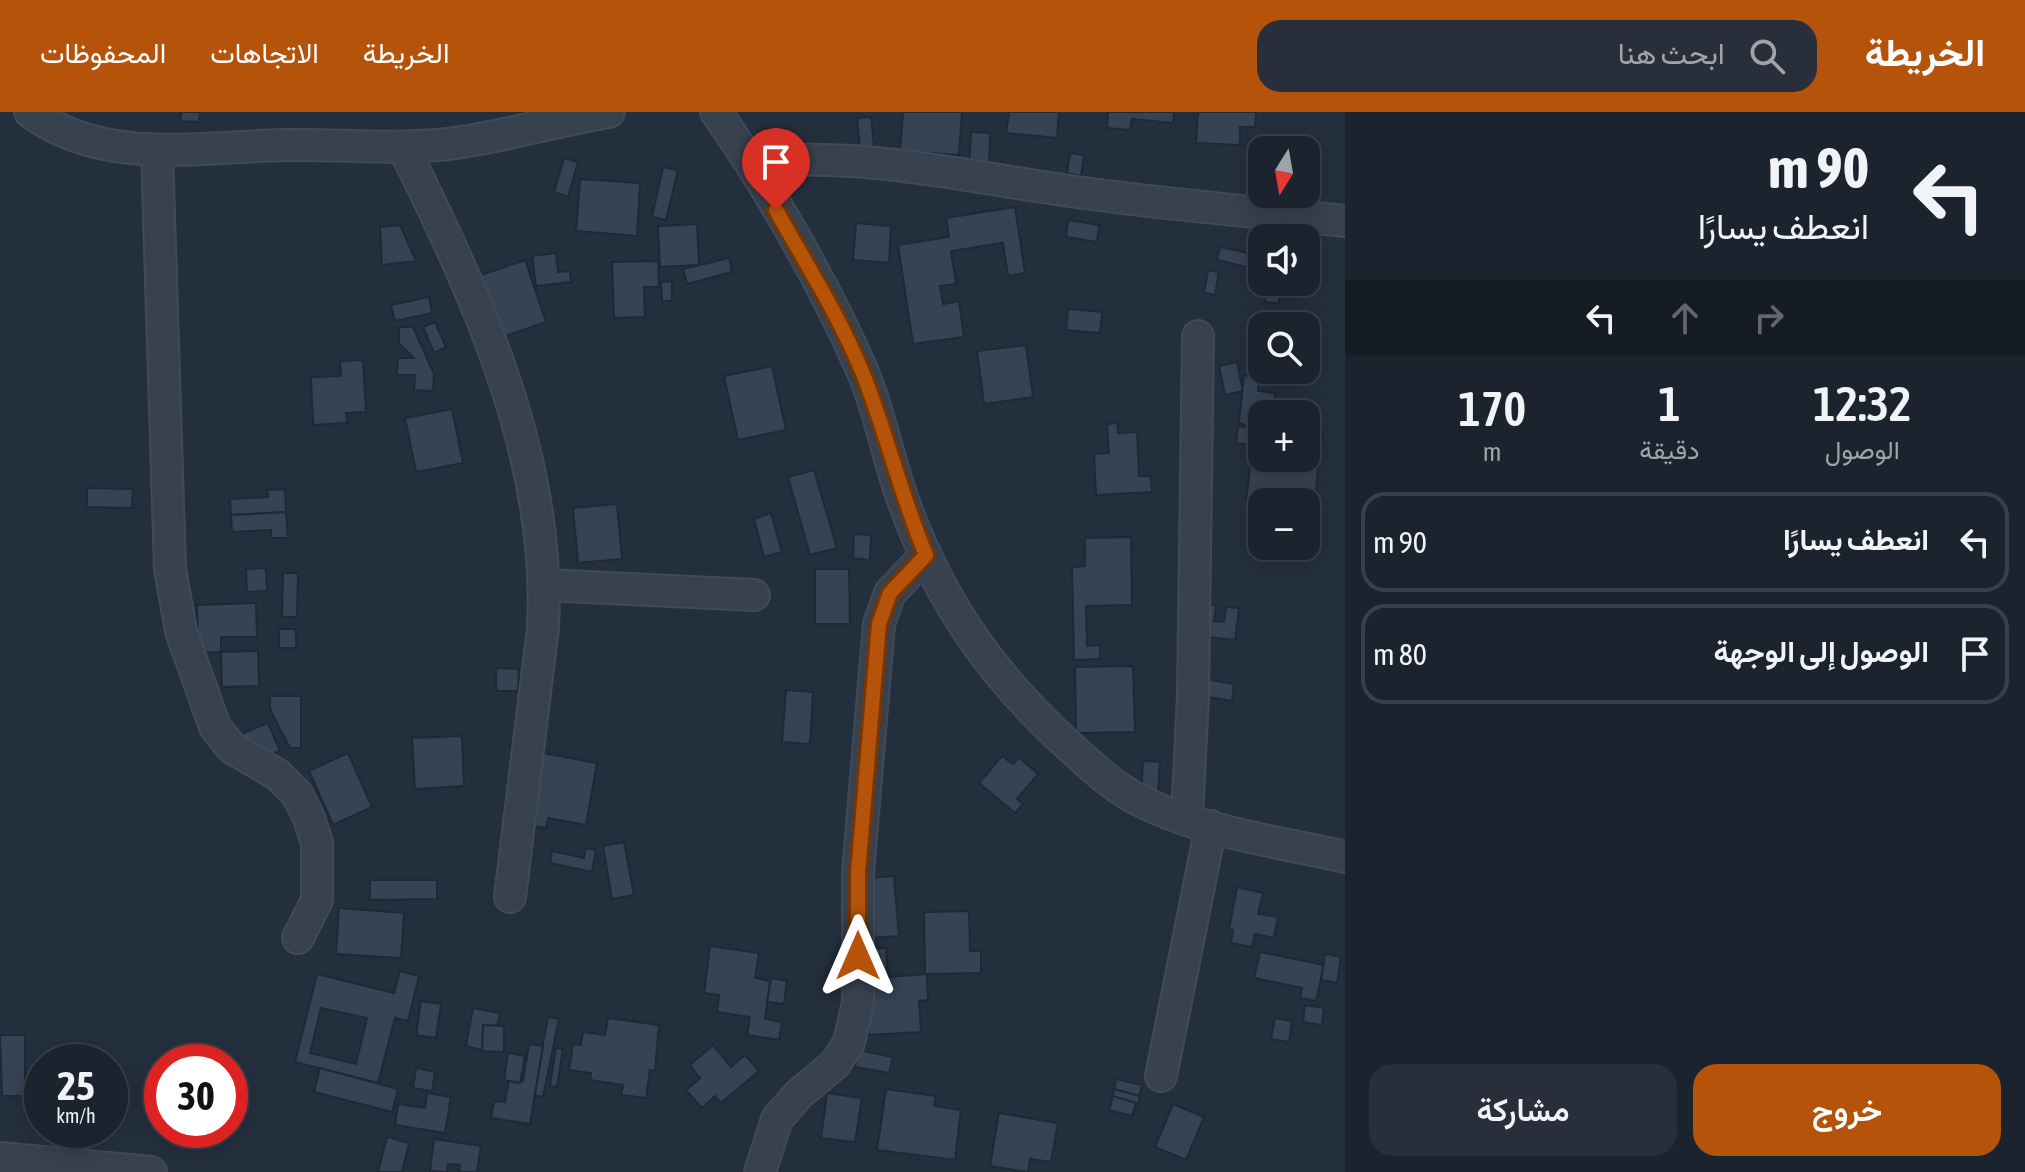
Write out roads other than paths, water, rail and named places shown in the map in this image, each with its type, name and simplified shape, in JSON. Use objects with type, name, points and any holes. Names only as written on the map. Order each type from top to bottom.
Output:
[{"type":"street","points":[[30,112],[44,122],[96,142],[157,151],[286,145],[403,147],[452,143],[609,112]]},
{"type":"street","points":[[716,112],[752,163],[862,371],[883,426],[902,497],[926,555],[958,618],[996,674],[1049,728],[1105,778],[1137,799],[1199,823],[1345,857]]},
{"type":"street","points":[[403,147],[444,229],[506,378],[528,474],[545,585],[510,897]]},
{"type":"street","points":[[157,151],[170,569],[181,631],[215,727],[232,748],[278,775],[297,794],[309,818],[317,843],[317,900],[298,938]]},
{"type":"street","points":[[752,163],[809,158],[956,174],[1085,194],[1345,221]]},
{"type":"street","points":[[1161,1076],[1199,823],[1193,679],[1198,336]]},
{"type":"street","points":[[760,1172],[777,1119],[799,1094],[835,1064],[849,1043],[858,1002],[858,873],[879,624],[890,593],[926,555]]},
{"type":"street","points":[[545,585],[754,595]]},
{"type":"street","points":[[0,1158],[151,1172]]}]
